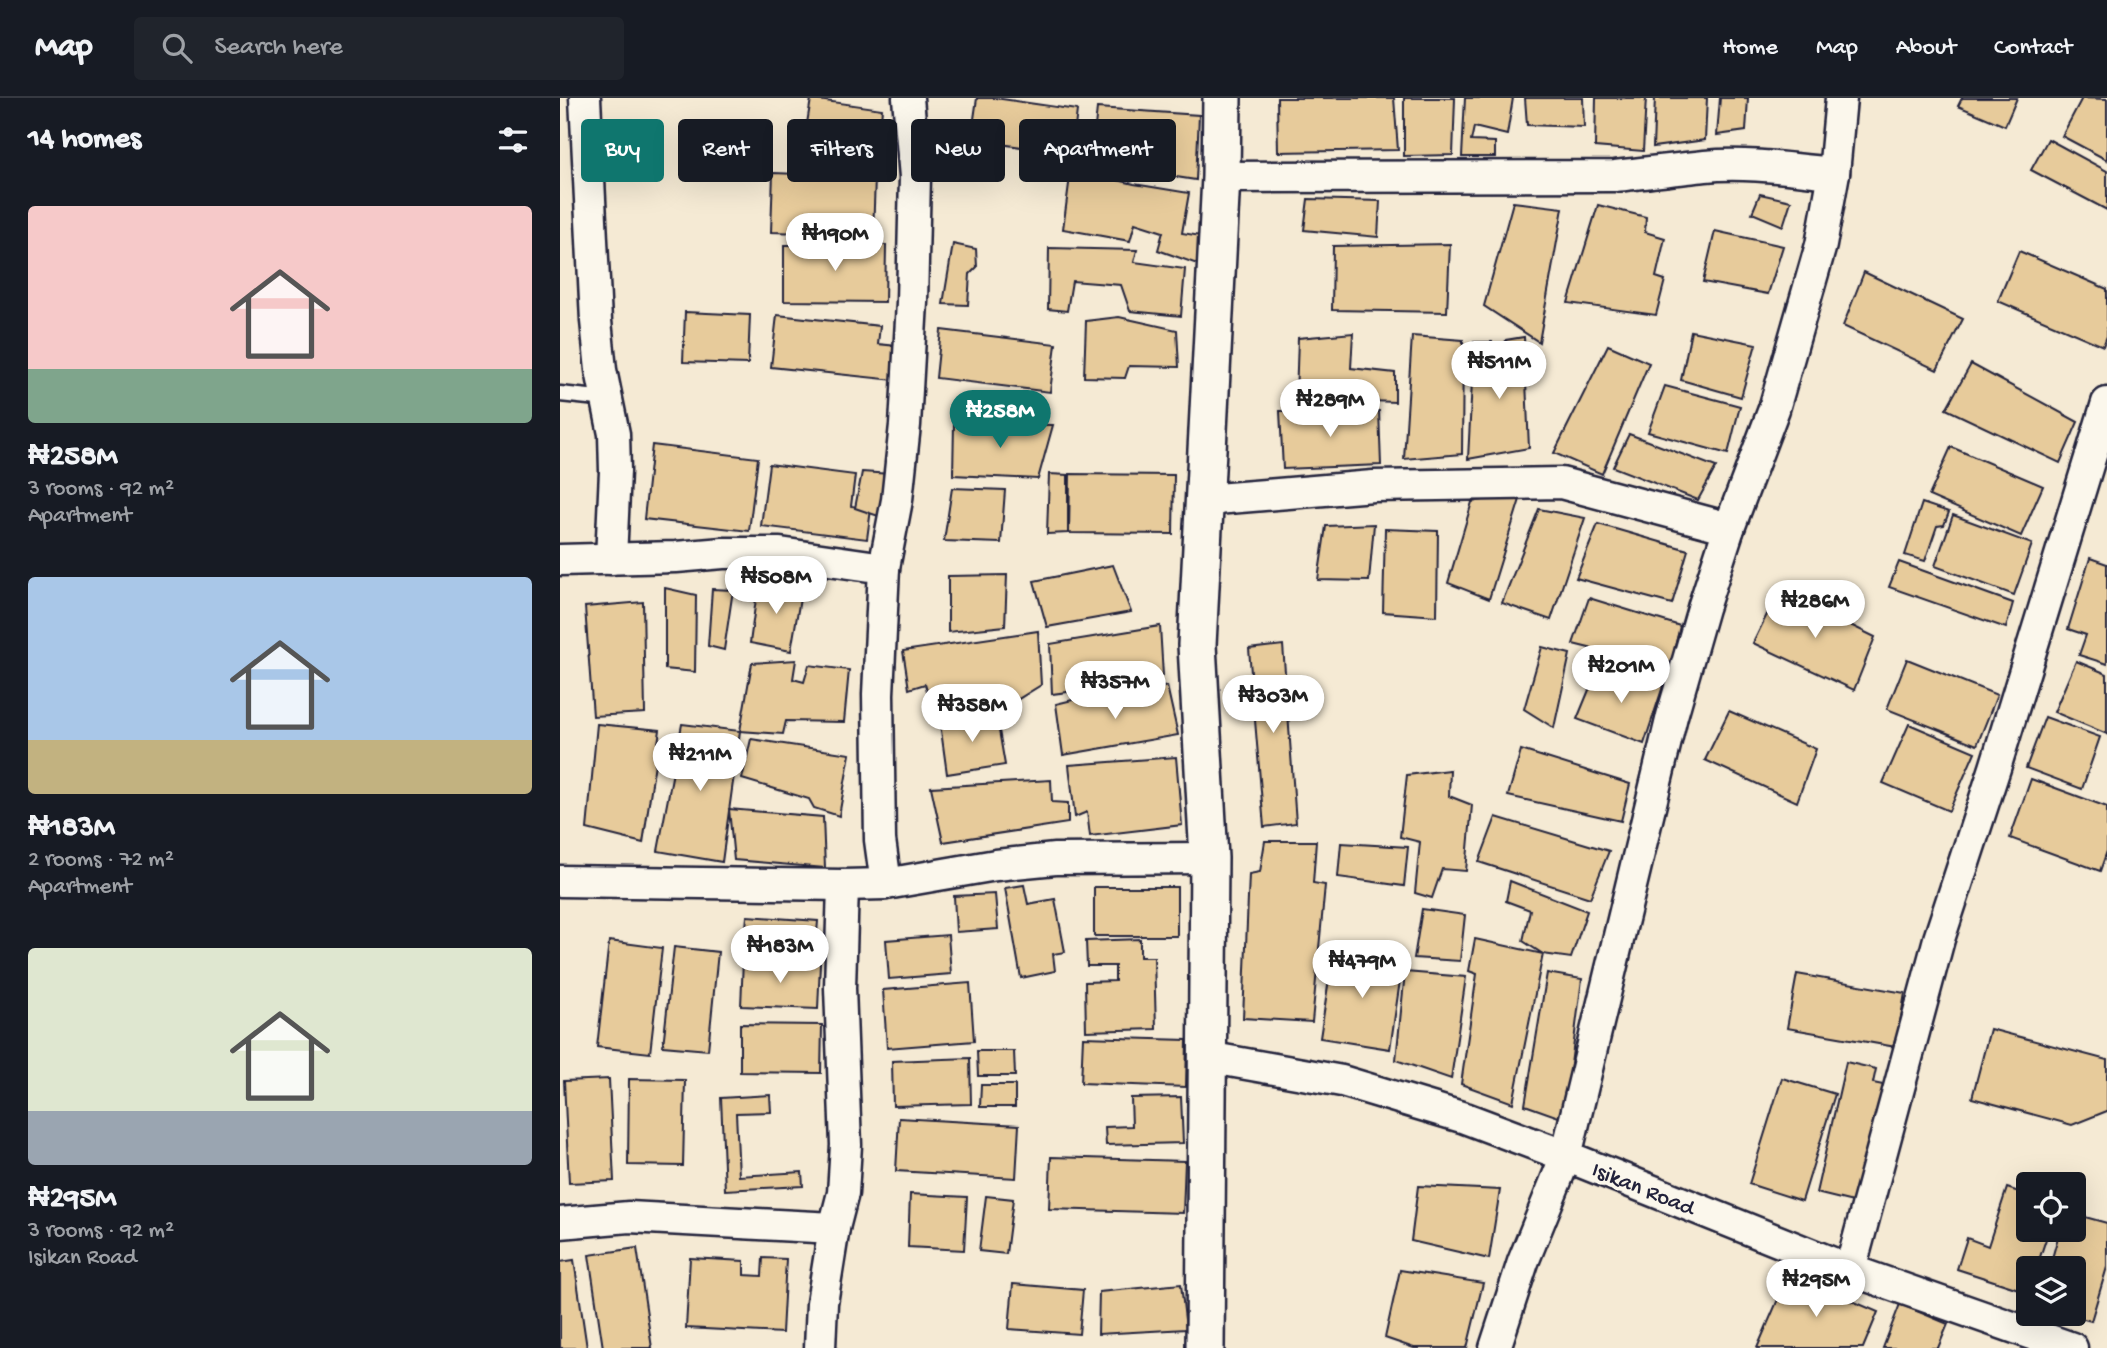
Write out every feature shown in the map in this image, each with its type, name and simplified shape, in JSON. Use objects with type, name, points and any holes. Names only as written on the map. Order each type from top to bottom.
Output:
[{"type":"street","points":[[585,98],[596,321],[601,370],[614,434],[611,559]]},
{"type":"street","points":[[886,884],[880,839],[878,707],[884,568],[897,500],[905,425],[912,302],[915,177],[908,98]]},
{"type":"street","points":[[1205,1348],[1209,858],[1197,645],[1221,177],[1222,98]]},
{"type":"street","points":[[1495,1348],[1523,1262],[1566,1156],[1672,716],[1729,528],[1774,409],[1821,245],[1834,173],[1840,98]]},
{"type":"street","points":[[1221,177],[1615,176],[1707,166],[1834,173]]},
{"type":"street","points":[[1850,1270],[1939,939],[1995,768],[2107,403]]},
{"type":"street","points":[[1204,500],[1373,486],[1561,483],[1729,528]]},
{"type":"street","points":[[560,560],[780,553],[884,568]]},
{"type":"street","points":[[560,881],[886,884],[996,865],[1055,859],[1209,858]]},
{"type":"street","points":[[820,1348],[822,1303],[834,1228],[844,1193],[846,1144],[840,988],[843,885]]},
{"type":"street","name":"Isikan Road","points":[[1208,1057],[1342,1081],[1465,1118],[1850,1270],[2072,1348]]},
{"type":"street","points":[[560,1223],[628,1217],[834,1228]]},
{"type":"lane","points":[[560,394],[607,399]]},
{"type":"building","points":[[977,98],[995,98],[1077,110],[1076,119],[1019,119],[1019,147],[1005,145],[1005,119],[974,119]]},
{"type":"building","points":[[1277,98],[1394,98],[1398,150],[1278,152]]},
{"type":"building","points":[[1404,98],[1455,98],[1453,155],[1404,156]]},
{"type":"building","points":[[1465,98],[1513,98],[1507,135],[1474,127],[1471,141],[1495,142],[1495,157],[1462,157]]},
{"type":"building","points":[[1525,98],[1583,98],[1584,127],[1527,125]]},
{"type":"building","points":[[1596,98],[1646,98],[1643,151],[1595,147]]},
{"type":"building","points":[[1655,98],[1707,98],[1705,140],[1653,147]]},
{"type":"building","points":[[1720,98],[1748,98],[1746,131],[1717,135]]},
{"type":"building","points":[[1962,98],[2017,98],[2005,126],[1958,106]]},
{"type":"building","points":[[2082,98],[2107,99],[2107,160],[2062,136]]},
{"type":"building","points":[[811,99],[882,109],[881,119],[808,119]]},
{"type":"building","points":[[1097,108],[1199,115],[1196,180],[1176,177],[1176,119],[1096,119]]},
{"type":"building","points":[[2048,139],[2107,171],[2107,210],[2031,170]]},
{"type":"building","points":[[773,173],[787,174],[787,182],[875,182],[873,235],[771,232]]},
{"type":"building","points":[[1069,182],[1126,182],[1189,193],[1182,233],[1201,236],[1197,264],[1158,250],[1163,232],[1135,223],[1130,241],[1063,229]]},
{"type":"building","points":[[1760,194],[1791,201],[1783,226],[1752,213]]},
{"type":"building","points":[[1308,199],[1380,201],[1378,237],[1304,230]]},
{"type":"building","points":[[1513,202],[1563,208],[1539,342],[1484,306]]},
{"type":"building","points":[[1598,205],[1646,217],[1645,232],[1665,238],[1656,277],[1665,280],[1656,315],[1568,303]]},
{"type":"building","points":[[1715,231],[1783,246],[1768,294],[1703,282]]},
{"type":"building","points":[[953,244],[976,249],[977,267],[970,274],[968,305],[943,304]]},
{"type":"building","points":[[1450,244],[1447,312],[1332,310],[1333,246]]},
{"type":"building","points":[[784,245],[886,245],[885,302],[784,301]]},
{"type":"building","points":[[1049,248],[1137,250],[1134,262],[1185,269],[1181,316],[1130,311],[1121,285],[1072,281],[1067,311],[1048,309]]},
{"type":"building","points":[[2019,251],[2107,289],[2107,336],[2103,346],[1998,301]]},
{"type":"building","points":[[1864,272],[1963,319],[1937,370],[1843,326]]},
{"type":"building","points":[[685,312],[750,315],[748,364],[683,362]]},
{"type":"building","points":[[777,315],[880,326],[878,344],[897,346],[894,380],[771,367]]},
{"type":"building","points":[[1119,317],[1177,330],[1179,367],[1129,366],[1125,378],[1084,377],[1086,321]]},
{"type":"building","points":[[941,330],[1056,344],[1050,392],[936,378]]},
{"type":"building","points":[[1691,331],[1756,344],[1741,397],[1681,380]]},
{"type":"building","points":[[1353,333],[1351,368],[1395,373],[1395,402],[1296,398],[1298,338]]},
{"type":"building","points":[[1412,336],[1463,340],[1462,454],[1404,459]]},
{"type":"building","points":[[1524,337],[1529,448],[1468,459],[1474,342],[1492,342],[1492,358],[1502,358],[1506,340]]},
{"type":"building","points":[[1608,345],[1649,363],[1602,474],[1554,453]]},
{"type":"building","points":[[1971,364],[2078,422],[2060,463],[1946,409]]},
{"type":"building","points":[[1665,386],[1740,406],[1728,454],[1648,432]]},
{"type":"building","points":[[1280,411],[1379,411],[1381,465],[1283,469]]},
{"type":"building","points":[[954,424],[1053,425],[1038,479],[953,475]]},
{"type":"building","points":[[1629,434],[1716,467],[1698,500],[1613,467]]},
{"type":"building","points":[[652,445],[758,458],[749,531],[644,519]]},
{"type":"building","points":[[1951,447],[2043,486],[2021,536],[1929,496]]},
{"type":"building","points":[[769,464],[855,475],[851,506],[871,509],[867,539],[761,526]]},
{"type":"building","points":[[862,472],[890,474],[887,519],[855,508]]},
{"type":"building","points":[[1049,474],[1068,475],[1068,533],[1047,534]]},
{"type":"building","points":[[1070,474],[1174,475],[1173,534],[1069,533]]},
{"type":"building","points":[[952,488],[1005,490],[1001,543],[944,541]]},
{"type":"building","points":[[1522,493],[1489,599],[1448,583],[1472,502]]},
{"type":"building","points":[[1922,503],[1949,512],[1944,525],[1937,526],[1925,561],[1905,555]]},
{"type":"building","points":[[1539,509],[1585,518],[1551,620],[1502,603]]},
{"type":"building","points":[[1953,515],[2032,544],[2014,595],[1935,566]]},
{"type":"building","points":[[1374,524],[1369,581],[1318,580],[1326,526]]},
{"type":"building","points":[[1598,524],[1688,550],[1672,604],[1576,578]]},
{"type":"building","points":[[1385,529],[1438,531],[1437,616],[1383,612]]},
{"type":"building","points":[[2090,558],[2107,564],[2107,664],[2079,655],[2086,635],[2068,629]]},
{"type":"building","points":[[1899,562],[2013,603],[2006,628],[1889,587]]},
{"type":"building","points":[[1113,565],[1131,612],[1047,627],[1034,581]]},
{"type":"building","points":[[1007,575],[1005,626],[948,632],[948,576]]},
{"type":"building","points":[[758,584],[802,587],[791,651],[750,643]]},
{"type":"building","points":[[665,588],[696,595],[695,672],[665,669]]},
{"type":"building","points":[[712,589],[733,590],[724,650],[708,646]]},
{"type":"building","points":[[1779,590],[1875,637],[1854,690],[1753,643]]},
{"type":"building","points":[[1589,598],[1680,626],[1670,668],[1573,644]]},
{"type":"building","points":[[643,602],[645,713],[593,716],[585,607]]},
{"type":"building","points":[[1160,626],[1163,676],[1127,684],[1052,694],[1050,644]]},
{"type":"building","points":[[1038,631],[1041,685],[996,713],[929,698],[925,684],[909,689],[903,651]]},
{"type":"building","points":[[1283,645],[1296,823],[1264,827],[1249,649]]},
{"type":"building","points":[[1542,647],[1570,654],[1554,728],[1524,709]]},
{"type":"building","points":[[1907,659],[1997,695],[1977,745],[1887,709]]},
{"type":"building","points":[[796,660],[793,679],[804,682],[809,665],[849,670],[844,722],[786,721],[783,734],[740,731],[752,663]]},
{"type":"building","points":[[2076,661],[2107,674],[2107,734],[2054,712]]},
{"type":"building","points":[[1598,668],[1663,686],[1644,744],[1577,719]]},
{"type":"building","points":[[1167,686],[1178,735],[1063,755],[1056,704],[1113,690],[1112,702]]},
{"type":"building","points":[[1729,711],[1816,749],[1797,802],[1705,760]]},
{"type":"building","points":[[996,713],[1005,765],[947,774],[940,723]]},
{"type":"building","points":[[2045,717],[2100,737],[2082,789],[2026,768]]},
{"type":"building","points":[[597,724],[660,730],[643,843],[587,829]]},
{"type":"building","points":[[682,724],[740,731],[722,862],[658,851]]},
{"type":"building","points":[[1909,724],[1975,752],[1949,811],[1883,783]]},
{"type":"building","points":[[751,739],[850,754],[839,816],[814,808],[809,799],[742,779]]},
{"type":"building","points":[[1521,750],[1630,784],[1621,821],[1508,796]]},
{"type":"building","points":[[1176,757],[1182,825],[1090,836],[1087,812],[1075,817],[1069,765]]},
{"type":"building","points":[[1450,770],[1449,796],[1472,805],[1466,871],[1442,869],[1432,898],[1415,893],[1420,842],[1400,837],[1407,775]]},
{"type":"building","points":[[2031,779],[2107,807],[2107,851],[2100,871],[2010,838]]},
{"type":"building","points":[[1051,780],[1052,802],[1068,803],[1068,823],[943,842],[931,787]]},
{"type":"building","points":[[729,809],[823,817],[825,868],[734,860]]},
{"type":"building","points":[[1496,817],[1609,851],[1590,898],[1479,862]]},
{"type":"building","points":[[1265,841],[1316,841],[1313,883],[1325,885],[1312,1022],[1243,1018],[1249,874],[1260,872]]},
{"type":"building","points":[[1341,843],[1408,847],[1404,886],[1338,877]]},
{"type":"building","points":[[1510,881],[1587,911],[1571,958],[1543,954],[1523,941],[1530,910],[1506,901]]},
{"type":"building","points":[[1024,885],[1028,904],[1055,899],[1065,952],[1053,954],[1055,971],[1021,978],[1005,888]]},
{"type":"building","points":[[1094,887],[1177,887],[1177,936],[1094,936]]},
{"type":"building","points":[[995,894],[998,929],[956,932],[954,896]]},
{"type":"building","points":[[1422,909],[1465,915],[1460,961],[1414,958]]},
{"type":"building","points":[[747,916],[818,921],[815,957],[744,952]]},
{"type":"building","points":[[948,935],[951,974],[889,979],[886,940]]},
{"type":"building","points":[[1140,939],[1140,957],[1154,957],[1156,1029],[1086,1031],[1085,982],[1115,981],[1115,966],[1087,966],[1086,941]]},
{"type":"building","points":[[1475,939],[1543,954],[1513,1103],[1461,1084],[1477,974],[1469,971]]},
{"type":"building","points":[[609,941],[662,948],[650,1053],[597,1047]]},
{"type":"building","points":[[674,947],[718,952],[708,1050],[663,1046]]},
{"type":"building","points":[[1333,953],[1403,960],[1390,1049],[1320,1038]]},
{"type":"building","points":[[743,960],[820,963],[818,1009],[741,1006]]},
{"type":"building","points":[[1405,972],[1466,977],[1451,1079],[1396,1060]]},
{"type":"building","points":[[1547,973],[1582,979],[1564,1119],[1525,1105]]},
{"type":"building","points":[[1797,974],[1905,993],[1896,1047],[1787,1028]]},
{"type":"building","points":[[970,983],[974,1041],[887,1048],[883,990]]},
{"type":"building","points":[[740,1024],[822,1025],[821,1073],[740,1072]]},
{"type":"building","points":[[1990,1029],[2107,1060],[2107,1111],[2072,1125],[1972,1098]]},
{"type":"building","points":[[1083,1037],[1187,1040],[1186,1087],[1081,1083]]},
{"type":"building","points":[[977,1051],[1014,1051],[1015,1076],[978,1076]]},
{"type":"building","points":[[970,1058],[971,1104],[893,1106],[892,1061]]},
{"type":"building","points":[[1846,1062],[1876,1069],[1873,1083],[1888,1086],[1861,1204],[1816,1193]]},
{"type":"building","points":[[1782,1078],[1835,1094],[1802,1201],[1749,1184]]},
{"type":"building","points":[[609,1079],[614,1181],[569,1183],[564,1081]]},
{"type":"building","points":[[629,1079],[685,1080],[683,1166],[628,1165]]},
{"type":"building","points":[[981,1085],[1015,1085],[1015,1107],[980,1107]]},
{"type":"building","points":[[770,1095],[771,1112],[736,1113],[739,1176],[802,1172],[803,1186],[725,1190],[721,1098]]},
{"type":"building","points":[[1181,1097],[1183,1143],[1106,1145],[1105,1127],[1132,1126],[1131,1098]]},
{"type":"building","points":[[899,1118],[1019,1125],[1016,1178],[896,1171]]},
{"type":"building","points":[[1051,1157],[1185,1161],[1183,1213],[1049,1209]]},
{"type":"building","points":[[1418,1186],[1500,1190],[1489,1259],[1411,1241]]},
{"type":"building","points":[[2007,1188],[2016,1191],[2016,1242],[2045,1242],[2040,1256],[2016,1256],[2016,1288],[1957,1269],[1967,1238],[1988,1246]]},
{"type":"building","points":[[910,1194],[967,1197],[964,1250],[908,1247]]},
{"type":"building","points":[[986,1196],[1013,1199],[1006,1254],[979,1251]]},
{"type":"building","points":[[2086,1217],[2107,1223],[2107,1267],[2091,1321],[2086,1320],[2086,1256],[2053,1256],[2057,1242],[2086,1242]]},
{"type":"building","points":[[637,1248],[652,1348],[603,1348],[589,1255]]},
{"type":"building","points":[[690,1258],[744,1261],[744,1275],[762,1276],[763,1258],[786,1259],[782,1333],[686,1328]]},
{"type":"building","points":[[574,1260],[587,1348],[560,1348],[560,1262]]},
{"type":"building","points":[[1400,1270],[1483,1283],[1467,1348],[1414,1348],[1385,1338]]},
{"type":"building","points":[[1789,1274],[1878,1312],[1863,1348],[1757,1348]]},
{"type":"building","points":[[1013,1284],[1083,1290],[1079,1334],[1009,1329]]},
{"type":"building","points":[[1181,1284],[1186,1329],[1098,1334],[1099,1292]]},
{"type":"building","points":[[1900,1304],[1948,1324],[1938,1348],[1883,1348]]}]
